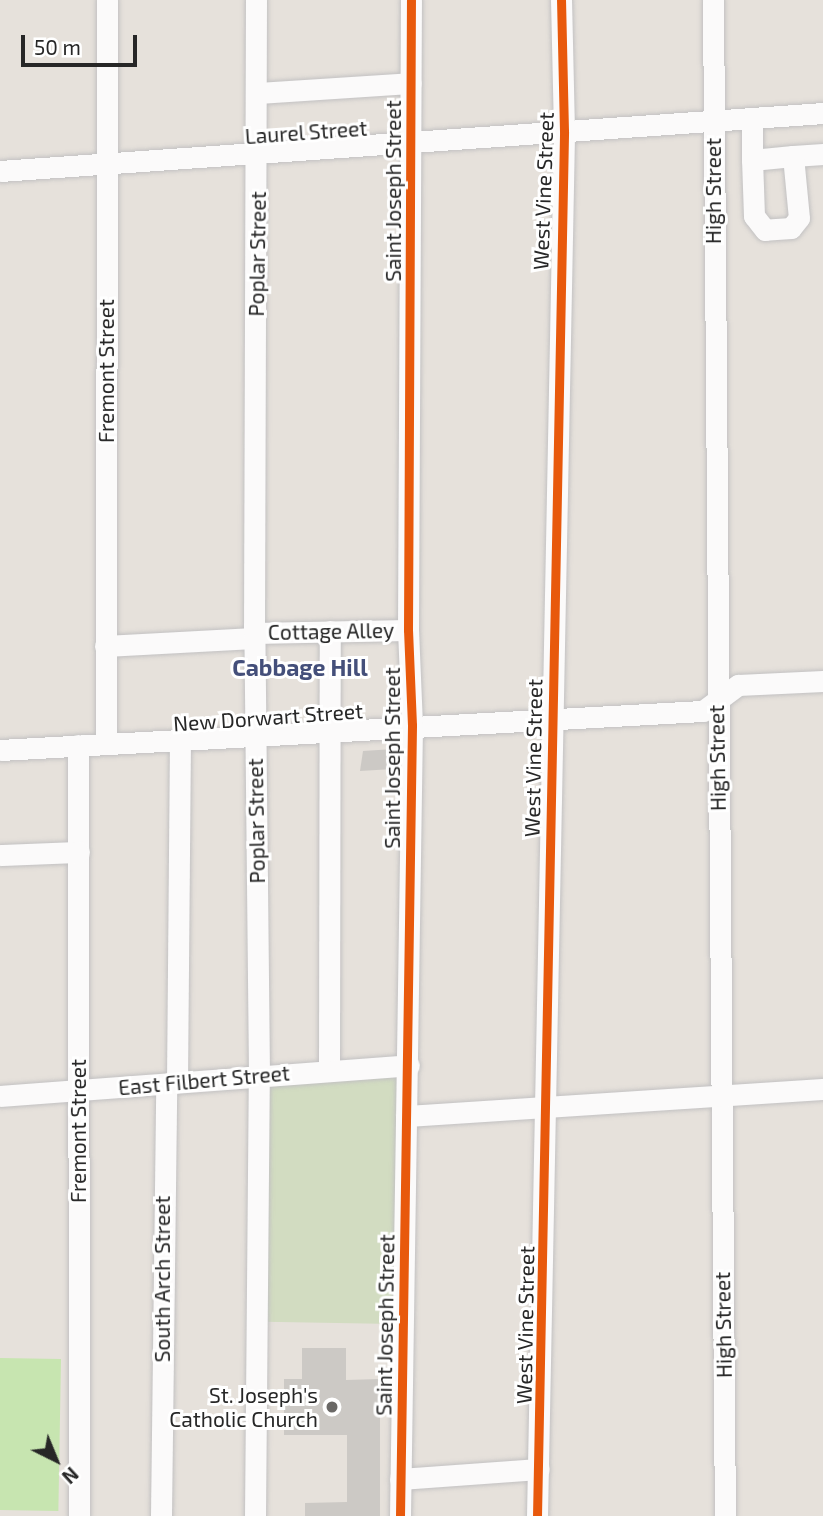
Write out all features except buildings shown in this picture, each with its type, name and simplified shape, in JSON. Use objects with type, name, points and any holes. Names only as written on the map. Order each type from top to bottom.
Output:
[{"type":"street","name":"Fremont Street","points":[[106,743],[107,0]]},
{"type":"street","name":"Poplar Street","points":[[255,1516],[259,1074],[254,635],[258,153],[256,0]]},
{"type":"street","name":"Saint Joseph Street","points":[[400,1516],[409,1065],[412,725],[408,629],[411,0]]},
{"type":"street","name":"West Vine Street","points":[[537,1516],[564,131],[561,0]]},
{"type":"street","name":"High Street","points":[[713,0],[716,702],[725,1516]]},
{"type":"street","points":[[257,93],[411,83]]},
{"type":"street","name":"Laurel Street","points":[[0,171],[823,113]]},
{"type":"street","points":[[752,118],[752,160],[758,226],[765,230],[791,228],[799,218],[793,156]]},
{"type":"street","points":[[752,160],[823,154]]},
{"type":"street","name":"Cottage Alley","points":[[105,646],[254,635],[408,629]]},
{"type":"street","points":[[329,1070],[330,631]]},
{"type":"street","name":"New Dorwart Street","points":[[0,750],[412,725],[704,711],[738,685],[823,681]]},
{"type":"street","name":"South Arch Street","points":[[161,1512],[180,740]]},
{"type":"street","name":"Fremont Street","points":[[78,745],[79,1516]]},
{"type":"street","points":[[0,855],[79,852]]},
{"type":"street","name":"East Filbert Street","points":[[0,1096],[77,1092],[259,1074],[409,1065]]},
{"type":"street","points":[[406,1116],[823,1089]]},
{"type":"street","points":[[400,1479],[539,1469]]},
{"type":"green space","points":[[269,1074],[399,1076],[395,1324],[265,1322]]},
{"type":"green space","points":[[0,1358],[61,1359],[58,1511],[0,1510]]},
{"type":"cycle path","points":[[400,1516],[412,725],[408,630],[411,0]]},
{"type":"cycle path","points":[[537,1516],[564,131],[561,0]]},
{"type":"place","name":"St. Joseph's Catholic Church","points":[[332,1407]]},
{"type":"district","name":"Cabbage Hill","points":[[300,667]]}]
